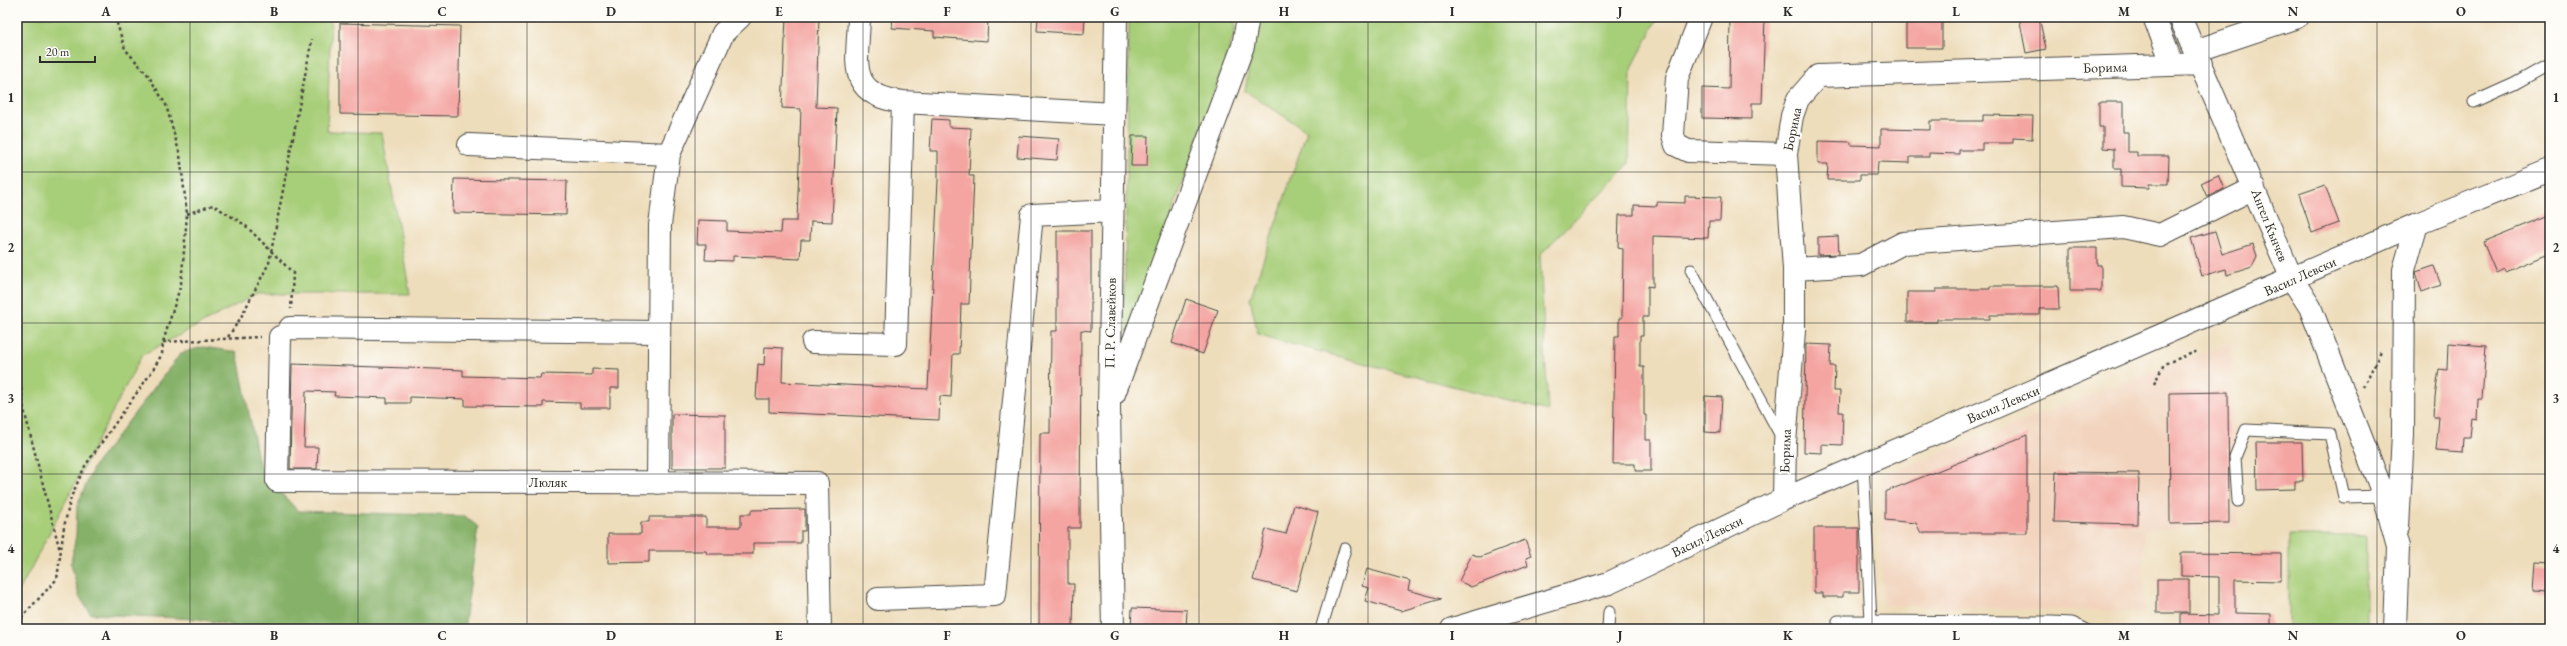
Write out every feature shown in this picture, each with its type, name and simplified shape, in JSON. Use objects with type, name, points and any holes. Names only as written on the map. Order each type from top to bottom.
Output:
[{"type":"street","points":[[658,483],[660,225],[669,154],[723,33],[740,17]]},
{"type":"street","points":[[859,17],[858,75],[870,93],[903,102],[1114,114]]},
{"type":"street","name":"П. Р. Славейков","points":[[1113,629],[1108,409],[1116,17]]},
{"type":"street","points":[[1108,409],[1243,46],[1248,17]]},
{"type":"street","points":[[1702,17],[1677,78],[1673,135],[1676,145],[1688,151],[1786,154]]},
{"type":"street","points":[[2154,17],[2173,65]]},
{"type":"street","name":"Ангел Кънчев","points":[[2180,17],[2292,279],[2310,307],[2384,496],[2398,547]]},
{"type":"street","name":"Борима","points":[[1784,499],[1785,443],[1794,331],[1794,269],[1786,154],[1792,116],[1798,99],[1818,76],[2173,65],[2198,58],[2298,17]]},
{"type":"street","points":[[814,342],[896,344],[903,102]]},
{"type":"street","points":[[469,145],[669,154]]},
{"type":"street","name":"Васил Левски","points":[[1452,629],[1609,583],[1784,499],[1863,464],[2417,224],[2550,170]]},
{"type":"street","points":[[1794,269],[1861,265],[1903,243],[2123,227],[2160,235],[2254,188]]},
{"type":"street","points":[[878,599],[995,595],[1032,215],[1112,211]]},
{"type":"street","name":"Ангел Кънчев","points":[[2395,629],[2403,434],[2404,270],[2417,224]]},
{"type":"street","points":[[285,332],[658,332]]},
{"type":"street","name":"Люляк","points":[[285,332],[277,481],[817,484],[820,629]]},
{"type":"lane","points":[[2474,102],[2514,84],[2550,64]]},
{"type":"lane","points":[[1691,270],[1785,443]]},
{"type":"lane","points":[[2238,501],[2235,457],[2246,430],[2330,434],[2344,498],[2384,496]]},
{"type":"lane","points":[[1863,464],[1871,620]]},
{"type":"lane","points":[[1321,629],[1345,549]]},
{"type":"lane","points":[[1608,629],[1609,612]]},
{"type":"lane","points":[[1838,629],[1838,620],[2052,622],[2072,623],[2085,629]]},
{"type":"path","points":[[17,622],[57,579],[71,497],[85,466],[153,370],[162,354],[163,342],[181,284],[187,214],[180,155],[166,105],[148,75],[125,49],[115,17]]},
{"type":"path","points":[[228,337],[240,319],[269,263],[312,39]]},
{"type":"path","points":[[163,342],[285,332],[293,273],[271,249],[245,225],[213,205],[187,214]]},
{"type":"path","points":[[2352,413],[2382,351],[2404,323]]},
{"type":"path","points":[[2154,384],[2164,364],[2198,351]]},
{"type":"path","points":[[17,358],[24,410],[61,553]]},
{"type":"shaded area","points":[[2231,343],[2238,528],[2144,530],[2144,612],[1882,605],[1882,476],[2088,396]]},
{"type":"green space","points":[[17,17],[331,17],[327,131],[382,133],[410,294],[257,294],[142,355],[17,595]]},
{"type":"green space","points":[[1129,17],[1235,17],[1235,32],[1131,329],[1124,332]]},
{"type":"green space","points":[[1257,17],[1658,17],[1631,70],[1629,164],[1540,255],[1548,411],[1279,341],[1258,334],[1250,299],[1307,131],[1245,91]]},
{"type":"green space","points":[[203,347],[237,352],[259,464],[272,489],[283,495],[298,511],[465,516],[478,527],[464,629],[232,629],[231,625],[198,619],[91,614],[79,596],[71,563],[76,535],[77,506],[94,466],[181,353]]},
{"type":"green space","points":[[2289,536],[2366,536],[2366,629],[2289,629]]},
{"type":"building","points":[[786,17],[819,17],[816,107],[837,108],[832,222],[811,221],[810,240],[801,240],[800,259],[733,256],[733,261],[705,260],[706,244],[697,244],[698,220],[727,221],[727,231],[781,233],[782,221],[797,221],[801,109],[782,108]]},
{"type":"building","points":[[893,17],[988,17],[987,41],[934,37],[934,31],[892,28]]},
{"type":"building","points":[[1038,17],[1085,17],[1084,34],[1037,31]]},
{"type":"building","points":[[1730,17],[1765,17],[1762,103],[1752,103],[1752,119],[1702,118],[1702,88],[1729,89]]},
{"type":"building","points":[[1906,17],[1942,17],[1942,48],[1906,48]]},
{"type":"building","points":[[2019,17],[2039,17],[2046,49],[2026,53]]},
{"type":"building","points":[[340,23],[460,26],[458,116],[340,114]]},
{"type":"building","points":[[2099,102],[2123,102],[2123,132],[2128,132],[2128,152],[2137,152],[2137,156],[2169,156],[2168,184],[2149,184],[2149,188],[2121,187],[2121,169],[2114,169],[2114,149],[2103,148],[2103,127],[2099,127]]},
{"type":"building","points":[[1983,115],[2033,116],[2032,139],[2013,138],[2013,143],[1982,143],[1982,150],[1959,150],[1959,154],[1929,153],[1929,157],[1910,157],[1910,163],[1878,162],[1877,175],[1860,175],[1860,180],[1827,180],[1828,164],[1818,164],[1818,141],[1851,142],[1851,145],[1881,146],[1881,129],[1930,130],[1930,121],[1983,121]]},
{"type":"building","points":[[932,119],[949,120],[949,127],[971,128],[969,176],[974,176],[969,304],[961,304],[959,354],[953,354],[951,397],[940,396],[939,420],[769,412],[769,399],[756,399],[758,364],[764,365],[765,347],[783,348],[782,382],[928,389],[938,180],[938,151],[930,151]]},
{"type":"building","points":[[1019,136],[1059,139],[1057,160],[1017,157]]},
{"type":"building","points":[[1132,136],[1148,136],[1147,166],[1131,166]]},
{"type":"building","points":[[2218,175],[2224,189],[2207,197],[2201,183]]},
{"type":"building","points":[[454,179],[567,181],[566,215],[453,213]]},
{"type":"building","points":[[2325,185],[2339,223],[2312,233],[2299,194]]},
{"type":"building","points":[[1685,196],[1721,197],[1720,221],[1709,221],[1708,238],[1653,236],[1653,287],[1648,286],[1648,317],[1643,317],[1643,336],[1640,336],[1640,367],[1644,367],[1644,415],[1646,415],[1646,440],[1651,440],[1651,471],[1635,471],[1635,464],[1613,464],[1615,336],[1619,336],[1619,318],[1622,318],[1623,249],[1618,248],[1619,215],[1634,215],[1634,205],[1657,206],[1657,202],[1685,203]]},
{"type":"building","points":[[2550,215],[2550,253],[2505,272],[2504,269],[2496,273],[2483,242]]},
{"type":"building","points":[[1057,231],[1091,231],[1091,331],[1081,330],[1080,528],[1068,528],[1068,584],[1074,584],[1073,629],[1039,628],[1040,433],[1050,433],[1051,331],[1057,331]]},
{"type":"building","points":[[2215,231],[2222,254],[2253,244],[2257,256],[2252,267],[2227,275],[2226,269],[2202,276],[2191,238]]},
{"type":"building","points":[[1838,236],[1839,254],[1818,255],[1818,237]]},
{"type":"building","points":[[2070,248],[2097,248],[2097,265],[2101,265],[2101,291],[2070,291]]},
{"type":"building","points":[[2434,266],[2441,285],[2422,292],[2416,272]]},
{"type":"building","points":[[1990,286],[2058,286],[2059,309],[2040,309],[2040,315],[1990,315],[1990,319],[1937,319],[1937,322],[1907,322],[1907,292],[1936,292],[1936,289],[1990,289]]},
{"type":"building","points":[[1186,299],[1218,310],[1203,354],[1172,343]]},
{"type":"building","points":[[2448,343],[2486,346],[2482,399],[2478,399],[2477,419],[2472,418],[2470,437],[2463,437],[2462,453],[2436,451],[2439,417],[2434,417],[2435,397],[2439,369],[2447,370]]},
{"type":"building","points":[[1806,344],[1831,345],[1830,366],[1835,366],[1834,391],[1840,391],[1839,412],[1843,412],[1842,445],[1822,444],[1822,453],[1804,452]]},
{"type":"building","points":[[292,364],[463,370],[463,376],[540,378],[541,374],[592,375],[592,369],[619,370],[619,388],[610,388],[610,408],[580,408],[580,403],[543,402],[543,407],[465,406],[465,399],[410,397],[410,403],[387,403],[387,398],[334,396],[335,392],[306,391],[304,447],[318,447],[317,469],[290,469]]},
{"type":"building","points":[[2228,392],[2229,523],[2170,524],[2169,393]]},
{"type":"building","points":[[1705,396],[1722,397],[1720,433],[1705,432]]},
{"type":"building","points":[[672,414],[725,415],[725,468],[672,468]]},
{"type":"building","points":[[2027,435],[2027,533],[1921,533],[1916,523],[1885,520],[1885,492]]},
{"type":"building","points":[[2256,442],[2302,442],[2303,481],[2295,481],[2295,489],[2257,490]]},
{"type":"building","points":[[2056,472],[2139,473],[2138,524],[2054,522]]},
{"type":"building","points":[[1294,505],[1318,512],[1297,591],[1253,580],[1266,529],[1286,534]]},
{"type":"building","points":[[805,509],[805,531],[801,531],[801,543],[753,543],[753,554],[707,554],[706,551],[649,551],[649,562],[608,563],[608,534],[641,534],[641,522],[649,522],[649,517],[706,517],[706,527],[741,527],[741,514],[751,514],[751,510]]},
{"type":"building","points":[[1814,528],[1859,528],[1859,592],[1843,592],[1843,597],[1823,597],[1823,593],[1814,593]]},
{"type":"building","points":[[1525,540],[1531,556],[1526,558],[1528,565],[1471,587],[1459,581],[1472,554],[1480,557]]},
{"type":"building","points":[[2181,553],[2281,554],[2281,581],[2235,580],[2235,613],[2271,614],[2271,629],[2181,629],[2181,614],[2219,615],[2219,577],[2181,576]]},
{"type":"building","points":[[2536,562],[2550,563],[2550,592],[2534,591]]},
{"type":"building","points":[[1367,569],[1410,581],[1408,590],[1441,599],[1401,611],[1365,601],[1369,588],[1362,586]]},
{"type":"building","points":[[2157,579],[2189,579],[2189,613],[2157,613]]},
{"type":"building","points":[[1132,608],[1187,610],[1186,629],[1131,629]]}]
